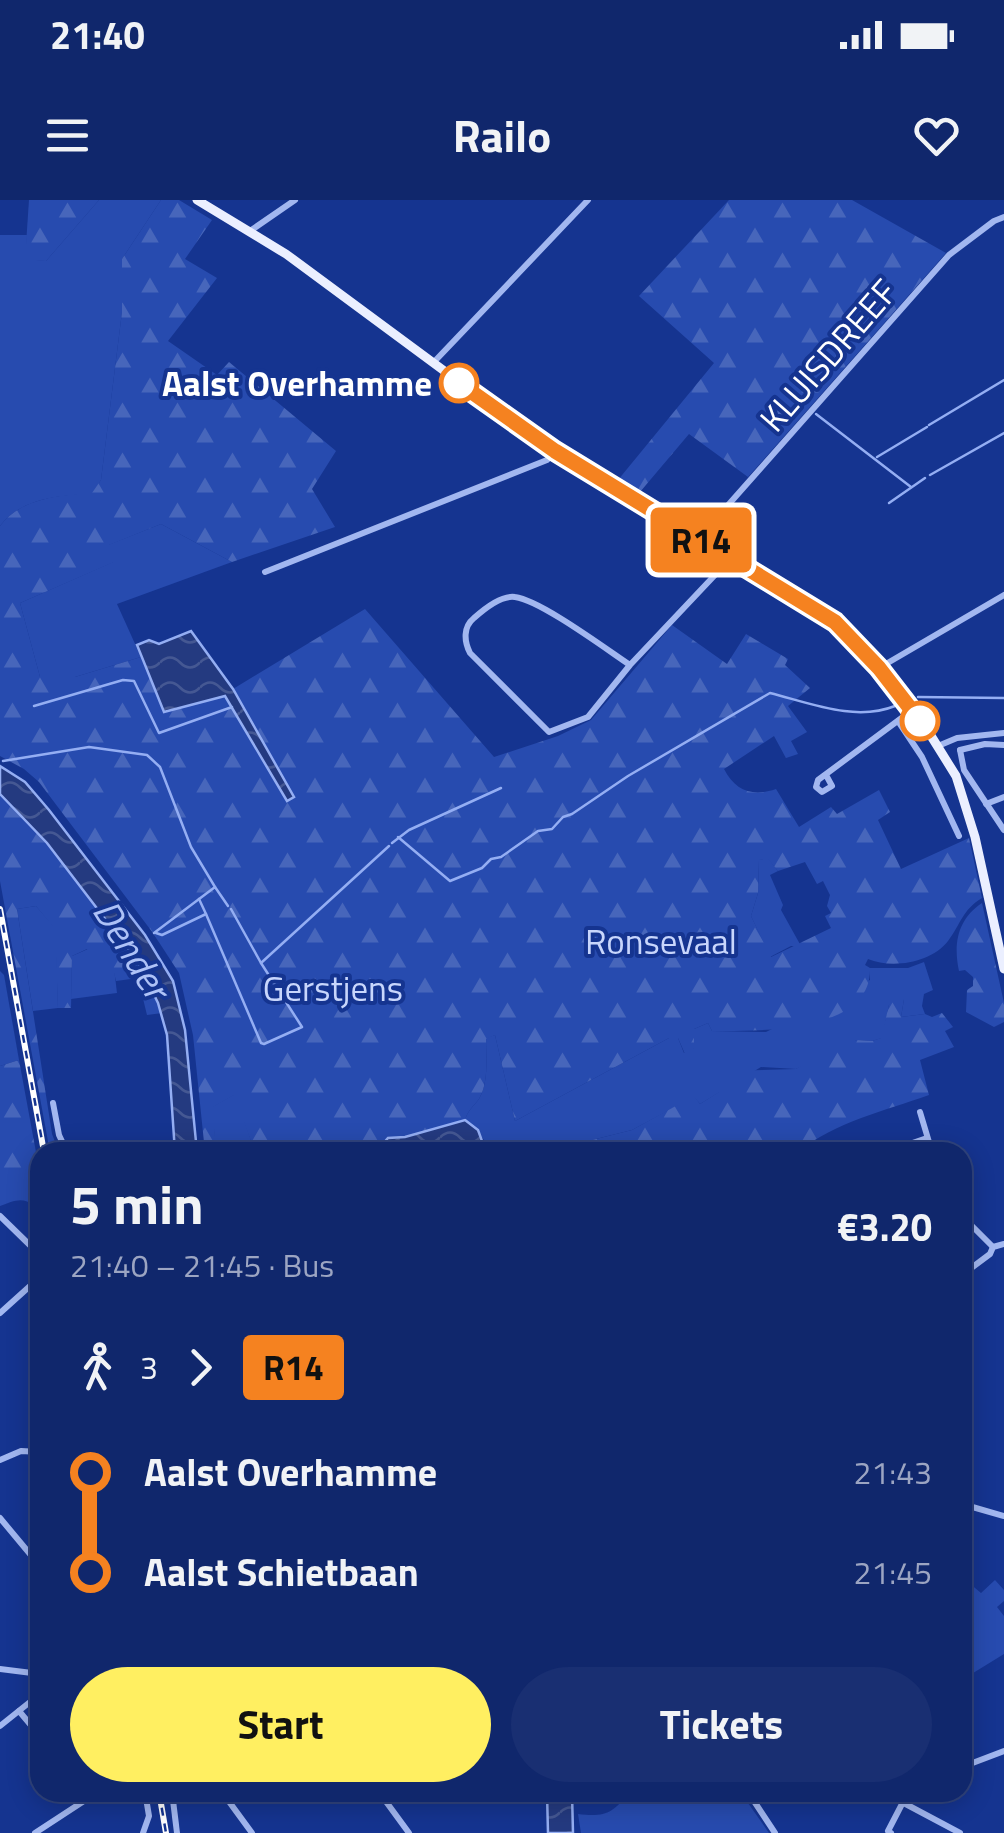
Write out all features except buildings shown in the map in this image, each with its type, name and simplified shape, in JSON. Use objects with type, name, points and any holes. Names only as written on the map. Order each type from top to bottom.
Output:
[{"type":"main road","points":[[197,200],[320,277],[555,451],[835,622],[879,668],[938,746],[962,792],[1004,969]]},
{"type":"street","points":[[250,231],[295,200]]},
{"type":"street","points":[[433,363],[588,200]]},
{"type":"street","name":"KLUISDREEF","points":[[699,538],[949,255],[1004,217]]},
{"type":"street","points":[[265,572],[548,460],[555,451]]},
{"type":"street","points":[[630,665],[543,609],[513,596],[502,598],[472,620],[465,636],[470,653],[549,732],[588,718],[630,665],[731,558]]},
{"type":"street","points":[[879,668],[1004,594]]},
{"type":"street","points":[[826,774],[911,711]]},
{"type":"street","points":[[898,721],[922,758],[959,836]]},
{"type":"street","points":[[960,750],[1004,733]]},
{"type":"street","points":[[938,746],[949,741],[993,740],[1004,746]]},
{"type":"street","points":[[949,741],[960,750],[964,770],[1004,830]]},
{"type":"street","points":[[962,792],[975,788]]},
{"type":"street","points":[[986,804],[1004,798]]},
{"type":"street","points":[[54,1103],[62,1142]]},
{"type":"street","points":[[920,1112],[928,1142]]},
{"type":"street","points":[[915,1142],[927,1138]]},
{"type":"street","points":[[0,1216],[30,1245]]},
{"type":"street","points":[[972,1227],[992,1248]]},
{"type":"street","points":[[992,1248],[1004,1244]]},
{"type":"street","points":[[972,1268],[992,1248]]},
{"type":"street","points":[[0,1312],[30,1286]]},
{"type":"street","points":[[0,1460],[30,1451]]},
{"type":"street","points":[[972,1507],[1004,1516]]},
{"type":"street","points":[[0,1518],[30,1554]]},
{"type":"street","points":[[0,1669],[30,1673]]},
{"type":"street","points":[[0,1726],[30,1702]]},
{"type":"street","points":[[19,1711],[30,1724]]},
{"type":"street","points":[[972,1763],[1004,1751]]},
{"type":"street","points":[[35,1833],[82,1802]]},
{"type":"street","points":[[143,1833],[149,1816],[147,1802]]},
{"type":"street","points":[[173,1802],[177,1833]]},
{"type":"street","points":[[229,1802],[252,1833]]},
{"type":"street","points":[[386,1802],[409,1833]]},
{"type":"street","points":[[755,1802],[775,1833]]},
{"type":"street","points":[[899,1802],[960,1833]]},
{"type":"street","points":[[891,1833],[888,1830],[902,1804]]},
{"type":"green space","points":[[29,200],[99,200],[46,261],[25,260]]},
{"type":"green space","points":[[99,200],[161,200],[122,259],[122,312],[101,480],[93,494],[30,504],[0,526],[0,235],[27,235],[26,259],[46,261]]},
{"type":"green space","points":[[161,200],[179,200],[212,220],[185,259],[217,278],[168,341],[217,375],[229,362],[336,451],[312,489],[335,527],[232,562],[161,524],[109,545],[114,562],[20,603],[40,677],[75,677],[141,657],[164,712],[225,695],[294,796],[233,689],[365,609],[494,757],[558,736],[591,720],[672,625],[727,664],[746,634],[788,659],[785,665],[810,688],[788,706],[807,732],[791,741],[798,754],[786,758],[774,736],[724,769],[734,783],[752,792],[776,789],[799,827],[831,807],[837,814],[879,790],[890,812],[878,820],[901,869],[969,838],[982,898],[966,912],[941,949],[932,954],[899,964],[868,959],[866,990],[852,1006],[832,1017],[756,1030],[712,1031],[708,1023],[694,1029],[691,1055],[685,1054],[678,1038],[669,1038],[515,1121],[495,1035],[486,1039],[484,1085],[465,1120],[385,1142],[251,1142],[234,1095],[213,1107],[215,1142],[204,1142],[193,1035],[179,973],[39,782],[0,756],[0,526],[30,504],[92,493],[101,480],[122,312],[122,259]],"holes":[[[768,859],[778,871],[805,862],[817,884],[823,881],[830,895],[827,906],[831,913],[825,916],[831,928],[771,957],[751,916],[758,893],[759,860]]]},
{"type":"green space","points":[[729,200],[852,200],[946,253],[748,477],[689,434],[640,492],[618,480],[714,363],[639,296]]},
{"type":"green space","points":[[161,524],[232,562],[117,604],[141,657],[75,677],[40,677],[20,603],[113,562],[108,545]]},
{"type":"green space","points":[[0,794],[47,843],[138,962],[162,1013],[147,1015],[138,978],[116,981],[113,968],[102,974],[87,949],[72,956],[71,1008],[58,1008],[55,929],[36,906],[17,909],[55,1142],[48,1142],[0,881]]},
{"type":"green space","points":[[768,858],[778,871],[770,875],[783,905],[781,910],[801,946],[791,946],[770,957],[751,916],[758,893],[759,860]]},
{"type":"green space","points":[[982,903],[1004,1003],[1004,1022],[994,1027],[966,1012],[967,990],[973,986],[973,977],[965,970],[959,971],[957,961],[959,932],[967,916]]},
{"type":"green space","points":[[36,906],[56,929],[58,1008],[33,1011],[17,909]]},
{"type":"green space","points":[[88,949],[114,968],[117,993],[71,999],[72,956]]},
{"type":"green space","points":[[924,962],[933,990],[924,994],[925,1014],[901,1017],[904,999],[889,1005],[882,1038],[857,1040],[796,1069],[761,1067],[700,1104],[694,1097],[632,1130],[584,1142],[484,1142],[465,1120],[484,1085],[486,1038],[495,1035],[515,1121],[669,1038],[678,1038],[684,1053],[694,1048],[694,1029],[708,1023],[712,1031],[766,1032],[870,980],[870,968],[908,968]]},
{"type":"green space","points":[[0,971],[4,975],[19,1060],[0,1066]]},
{"type":"green space","points":[[899,991],[904,999],[901,1017],[932,1017],[942,1013],[953,1027],[945,1031],[954,1047],[920,1060],[929,1095],[844,1125],[812,1142],[584,1142],[632,1130],[694,1096],[700,1104],[719,1092],[712,1083],[726,1071],[796,1069],[829,1048],[881,1038],[889,1005]]},
{"type":"green space","points":[[19,1060],[34,1142],[30,1142],[30,1203],[22,1200],[0,1206],[0,1066]]},
{"type":"green space","points":[[235,1094],[252,1142],[215,1142],[212,1107]]},
{"type":"green space","points":[[995,1580],[1004,1590],[1004,1601],[997,1607],[1004,1616],[1004,1654],[972,1674],[972,1585],[981,1593]]},
{"type":"green space","points":[[621,1802],[747,1802],[769,1833],[581,1833],[578,1814],[595,1815]]},
{"type":"water","points":[[191,631],[233,689],[294,797],[287,801],[225,696],[164,712],[137,645],[149,640],[159,644]]},
{"type":"water","name":"Dender","points":[[0,766],[25,782],[49,810],[145,935],[173,981],[185,1030],[196,1142],[174,1142],[167,1035],[158,1003],[138,962],[47,843],[0,794]]},
{"type":"water","points":[[465,1120],[478,1130],[482,1142],[385,1142],[388,1138]]},
{"type":"water","points":[[547,1802],[572,1802],[573,1833],[548,1833]]},
{"type":"waterway","points":[[929,425],[1004,380]]},
{"type":"waterway","points":[[816,414],[911,487]]},
{"type":"waterway","points":[[877,457],[927,427]]},
{"type":"waterway","points":[[930,475],[1004,433]]},
{"type":"waterway","points":[[889,503],[925,478]]},
{"type":"waterway","points":[[34,706],[123,680],[134,681],[159,733],[232,707]]},
{"type":"waterway","points":[[398,837],[450,881],[482,868],[538,831],[552,829],[563,817],[628,776],[770,693],[848,712],[895,706]]},
{"type":"waterway","points":[[918,697],[1004,698]]},
{"type":"waterway","points":[[3,761],[89,747],[147,755],[160,767],[191,847],[215,887]]},
{"type":"waterway","points":[[392,843],[409,830],[501,788]]},
{"type":"waterway","points":[[231,909],[261,963],[389,846]]},
{"type":"waterway","name":"Dender","points":[[154,933],[215,887],[228,906]]},
{"type":"waterway","name":"Dender","points":[[156,933],[162,935],[206,914],[199,899]]},
{"type":"waterway","points":[[206,914],[264,1044],[302,1027],[261,963]]},
{"type":"railway","points":[[0,909],[42,1142]]},
{"type":"railway","points":[[161,1802],[166,1833]]},
{"type":"bus line","name":"R14","points":[[459,383],[555,451],[835,622],[879,668],[920,721]]},
{"type":"place","name":"Aalst Overhamme","points":[[459,383]]},
{"type":"park label","name":"Ronsevaal","points":[[661,941]]},
{"type":"park label","name":"Gerstjens","points":[[333,988]]}]
